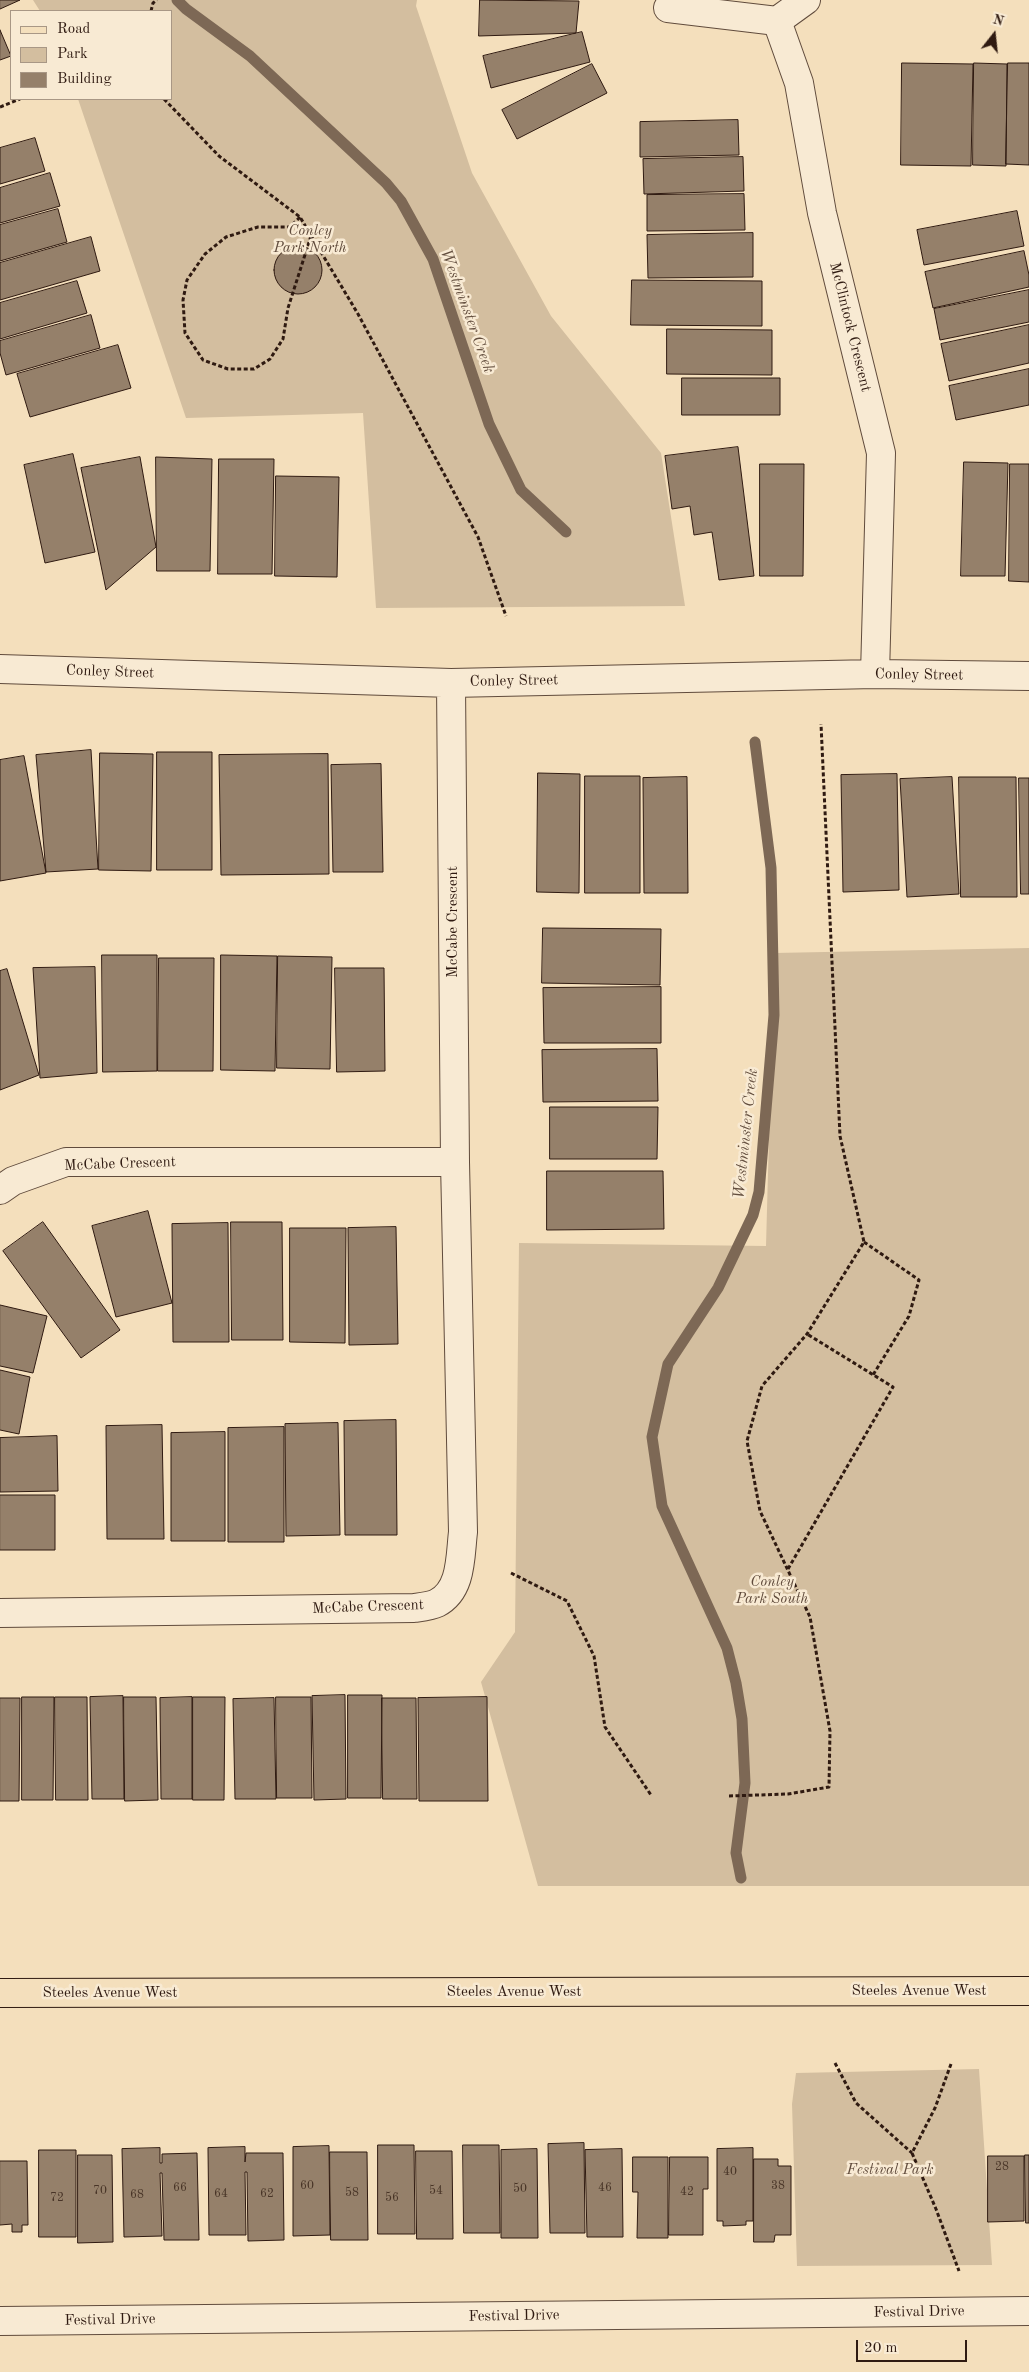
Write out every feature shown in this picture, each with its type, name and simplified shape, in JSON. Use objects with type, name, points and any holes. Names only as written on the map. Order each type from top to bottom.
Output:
[{"type":"main road","name":"Steeles Avenue West","points":[[0,1993],[1029,1991]]},
{"type":"street","points":[[668,8],[777,21],[806,0]]},
{"type":"street","name":"McClintock Crescent","points":[[777,21],[799,83],[822,213],[881,454],[875,674]]},
{"type":"street","name":"Conley Street","points":[[0,668],[451,683],[875,674],[1029,676]]},
{"type":"street","name":"McCabe Crescent","points":[[0,1613],[414,1608],[436,1604],[451,1592],[458,1574],[463,1532],[455,1162],[451,683]]},
{"type":"street","name":"McCabe Crescent","points":[[0,1190],[14,1181],[66,1162],[455,1162]]},
{"type":"street","name":"Festival Drive","points":[[0,2321],[1029,2310]]},
{"type":"path","points":[[0,107],[18,100]]},
{"type":"path","points":[[165,100],[219,156],[300,217],[358,314],[478,537],[506,616]]},
{"type":"path","points":[[300,217],[290,227],[258,227],[226,236],[205,254],[188,280],[183,300],[185,333],[203,360],[228,369],[254,369],[270,359],[284,339],[288,308],[311,235]]},
{"type":"path","points":[[821,724],[840,1136],[864,1242],[919,1280],[909,1316],[873,1374]]},
{"type":"path","points":[[729,1796],[788,1794],[829,1786],[830,1731],[810,1618],[760,1511],[747,1441],[762,1386],[807,1334],[864,1242]]},
{"type":"path","points":[[788,1570],[893,1386],[807,1334]]},
{"type":"path","points":[[511,1573],[567,1601],[594,1656],[605,1727],[651,1794]]},
{"type":"path","points":[[835,2063],[856,2103],[912,2153],[936,2209],[958,2271]]},
{"type":"path","points":[[912,2153],[935,2108],[951,2064]]},
{"type":"green space","name":"Conley Park North","points":[[33,0],[417,0],[416,6],[472,173],[551,316],[661,453],[685,606],[376,608],[363,413],[186,418],[78,100],[172,100],[172,10],[39,10]]},
{"type":"green space","name":"Conley Park South","points":[[1029,948],[1029,1886],[538,1886],[481,1682],[515,1632],[519,1243],[766,1246],[774,953]]},
{"type":"green space","name":"Festival Park","points":[[979,2069],[992,2265],[797,2266],[792,2104],[796,2073]]},
{"type":"building","points":[[0,0],[20,0],[0,9]]},
{"type":"building","points":[[480,0],[579,1],[576,33],[479,36]]},
{"type":"building","points":[[0,30],[10,56],[0,60]]},
{"type":"building","points":[[582,32],[590,62],[491,88],[483,56]]},
{"type":"building","points":[[902,63],[973,64],[971,166],[901,165]]},
{"type":"building","points":[[974,63],[1007,64],[1006,166],[973,165]]},
{"type":"building","points":[[1008,63],[1029,63],[1029,165],[1006,164]]},
{"type":"building","points":[[592,64],[607,93],[517,139],[502,110]]},
{"type":"building","points":[[738,120],[739,155],[640,157],[640,122]]},
{"type":"building","points":[[35,138],[45,171],[0,184],[0,148]]},
{"type":"building","points":[[743,157],[744,191],[644,194],[643,159]]},
{"type":"building","points":[[50,173],[60,206],[0,223],[0,188]]},
{"type":"building","points":[[744,194],[745,230],[647,231],[647,195]]},
{"type":"building","points":[[58,209],[67,242],[0,261],[0,225]]},
{"type":"building","points":[[1017,211],[1024,246],[924,265],[917,230]]},
{"type":"building","points":[[753,233],[753,277],[648,278],[647,235]]},
{"type":"building","points":[[91,237],[100,271],[0,300],[0,263]]},
{"type":"building","points":[[298,246],[307,248],[315,253],[320,261],[322,270],[320,279],[315,287],[307,292],[298,294],[289,292],[281,287],[276,279],[274,270],[276,261],[281,253],[289,248]]},
{"type":"building","points":[[1024,251],[1029,275],[1029,287],[933,308],[925,272]]},
{"type":"building","points":[[632,280],[762,281],[762,326],[631,325]]},
{"type":"building","points":[[77,281],[87,313],[0,339],[0,303]]},
{"type":"building","points":[[1029,290],[1029,322],[940,340],[934,309]]},
{"type":"building","points":[[91,315],[100,348],[6,375],[0,353],[0,341]]},
{"type":"building","points":[[1029,325],[1029,363],[949,381],[941,344]]},
{"type":"building","points":[[667,329],[772,330],[772,375],[667,374]]},
{"type":"building","points":[[118,345],[131,388],[30,417],[17,374]]},
{"type":"building","points":[[1029,369],[1029,405],[956,420],[949,386]]},
{"type":"building","points":[[682,378],[780,378],[780,415],[682,415]]},
{"type":"building","points":[[738,447],[754,576],[719,580],[712,532],[694,535],[690,506],[672,509],[665,456]]},
{"type":"building","points":[[73,454],[95,552],[45,563],[24,465]]},
{"type":"building","points":[[140,457],[156,547],[106,590],[81,468]]},
{"type":"building","points":[[156,457],[212,459],[210,571],[157,571]]},
{"type":"building","points":[[219,459],[274,459],[272,574],[218,574]]},
{"type":"building","points":[[964,462],[1008,463],[1005,576],[961,576]]},
{"type":"building","points":[[760,464],[804,464],[803,576],[760,576]]},
{"type":"building","points":[[1010,464],[1029,464],[1029,582],[1009,581]]},
{"type":"building","points":[[276,476],[339,477],[337,577],[275,576]]},
{"type":"building","points":[[91,750],[98,869],[46,872],[36,755]]},
{"type":"building","points":[[157,752],[212,752],[212,870],[157,870]]},
{"type":"building","points":[[100,753],[153,754],[151,871],[99,870]]},
{"type":"building","points":[[328,754],[329,874],[221,875],[219,755]]},
{"type":"building","points":[[24,756],[46,873],[0,881],[0,760]]},
{"type":"building","points":[[381,764],[383,872],[333,872],[331,765]]},
{"type":"building","points":[[538,773],[580,774],[579,893],[537,892]]},
{"type":"building","points":[[897,774],[899,890],[843,892],[841,775]]},
{"type":"building","points":[[585,776],[640,776],[640,893],[585,893]]},
{"type":"building","points":[[687,777],[688,893],[644,893],[643,778]]},
{"type":"building","points":[[952,777],[959,894],[907,897],[900,779]]},
{"type":"building","points":[[959,777],[1016,777],[1017,897],[961,897]]},
{"type":"building","points":[[1019,778],[1029,778],[1029,894],[1021,894]]},
{"type":"building","points":[[543,928],[661,929],[660,985],[542,983]]},
{"type":"building","points":[[102,955],[157,955],[157,1071],[103,1072]]},
{"type":"building","points":[[221,955],[277,956],[275,1071],[221,1070]]},
{"type":"building","points":[[278,956],[332,957],[330,1069],[277,1068]]},
{"type":"building","points":[[159,958],[214,958],[213,1071],[158,1071]]},
{"type":"building","points":[[95,967],[97,1073],[40,1078],[33,968]]},
{"type":"building","points":[[335,968],[384,968],[385,1071],[337,1072]]},
{"type":"building","points":[[7,969],[39,1075],[0,1090],[0,971]]},
{"type":"building","points":[[661,987],[661,1043],[544,1043],[543,988]]},
{"type":"building","points":[[657,1049],[658,1101],[543,1102],[542,1050]]},
{"type":"building","points":[[550,1107],[658,1107],[657,1159],[550,1159]]},
{"type":"building","points":[[547,1171],[663,1171],[664,1229],[547,1230]]},
{"type":"building","points":[[148,1211],[172,1303],[116,1317],[92,1226]]},
{"type":"building","points":[[43,1222],[120,1330],[81,1358],[3,1251]]},
{"type":"building","points":[[231,1222],[282,1222],[283,1340],[232,1340]]},
{"type":"building","points":[[228,1223],[229,1342],[173,1342],[172,1224]]},
{"type":"building","points":[[396,1227],[398,1344],[349,1345],[348,1228]]},
{"type":"building","points":[[290,1228],[346,1228],[345,1343],[290,1342]]},
{"type":"building","points":[[0,1305],[47,1316],[33,1373],[0,1366]]},
{"type":"building","points":[[0,1370],[30,1377],[19,1434],[0,1430]]},
{"type":"building","points":[[396,1420],[397,1535],[345,1535],[344,1421]]},
{"type":"building","points":[[338,1423],[340,1535],[286,1536],[285,1424]]},
{"type":"building","points":[[162,1425],[164,1539],[107,1539],[106,1426]]},
{"type":"building","points":[[284,1427],[284,1542],[228,1542],[228,1428]]},
{"type":"building","points":[[225,1432],[225,1541],[171,1541],[171,1433]]},
{"type":"building","points":[[57,1436],[58,1491],[0,1492],[0,1438]]},
{"type":"building","points":[[0,1495],[55,1495],[55,1550],[0,1550]]},
{"type":"building","points":[[345,1695],[346,1799],[314,1800],[312,1696]]},
{"type":"building","points":[[348,1695],[382,1695],[381,1798],[348,1798]]},
{"type":"building","points":[[123,1696],[124,1799],[92,1799],[90,1697]]},
{"type":"building","points":[[22,1697],[54,1697],[53,1800],[22,1800]]},
{"type":"building","points":[[55,1697],[87,1697],[88,1800],[56,1800]]},
{"type":"building","points":[[124,1697],[156,1697],[158,1800],[125,1801]]},
{"type":"building","points":[[192,1697],[192,1799],[161,1799],[160,1698]]},
{"type":"building","points":[[193,1697],[225,1697],[224,1800],[193,1800]]},
{"type":"building","points":[[276,1697],[311,1697],[312,1798],[277,1798]]},
{"type":"building","points":[[487,1697],[488,1801],[419,1801],[418,1698]]},
{"type":"building","points":[[0,1698],[20,1698],[19,1801],[0,1801]]},
{"type":"building","points":[[274,1698],[276,1799],[235,1799],[233,1699]]},
{"type":"building","points":[[382,1698],[416,1698],[417,1799],[383,1799]]},
{"type":"building","points":[[584,2143],[585,2233],[550,2233],[548,2144]]},
{"type":"building","points":[[378,2145],[414,2145],[415,2234],[378,2234]]},
{"type":"building","points":[[463,2145],[499,2145],[500,2233],[464,2233]]},
{"type":"building","points":[[329,2146],[330,2235],[293,2236],[293,2147]]},
{"type":"building","points":[[245,2147],[245,2162],[246,2153],[283,2153],[284,2240],[248,2241],[247,2172],[245,2172],[246,2235],[209,2235],[208,2148]]},
{"type":"building","points":[[160,2148],[160,2163],[162,2163],[162,2154],[197,2153],[199,2240],[164,2240],[162,2173],[160,2173],[162,2236],[124,2237],[122,2149]]},
{"type":"building","points":[[753,2148],[753,2221],[746,2221],[746,2225],[723,2226],[723,2221],[717,2221],[717,2149]]},
{"type":"building","points":[[537,2149],[538,2238],[501,2238],[501,2150]]},
{"type":"building","points":[[622,2149],[623,2237],[587,2237],[585,2150]]},
{"type":"building","points":[[39,2150],[76,2150],[76,2237],[39,2237]]},
{"type":"building","points":[[416,2151],[452,2151],[453,2239],[417,2239]]},
{"type":"building","points":[[330,2152],[367,2152],[368,2240],[331,2240]]},
{"type":"building","points":[[78,2155],[112,2155],[113,2242],[78,2243]]},
{"type":"building","points":[[1025,2155],[1029,2155],[1029,2223],[1026,2223]]},
{"type":"building","points":[[988,2156],[1024,2156],[1024,2221],[988,2222]]},
{"type":"building","points":[[633,2157],[668,2157],[668,2238],[637,2238],[638,2192],[633,2192]]},
{"type":"building","points":[[670,2157],[708,2157],[708,2189],[703,2189],[703,2235],[669,2235]]},
{"type":"building","points":[[754,2159],[778,2159],[778,2166],[791,2166],[791,2235],[775,2235],[774,2242],[754,2242]]},
{"type":"building","points":[[0,2161],[27,2161],[28,2225],[22,2225],[22,2232],[12,2232],[12,2224],[0,2225]]},
{"type":"waterway","name":"Westminster Creek","points":[[177,0],[186,9],[250,56],[386,183],[401,201],[433,259],[489,424],[521,490],[566,532]]},
{"type":"waterway","name":"Westminster Creek","points":[[741,1878],[736,1853],[745,1783],[742,1719],[736,1683],[727,1648],[662,1506],[652,1437],[668,1364],[718,1288],[753,1215],[759,1192],[774,1015],[771,868],[755,742]]}]
